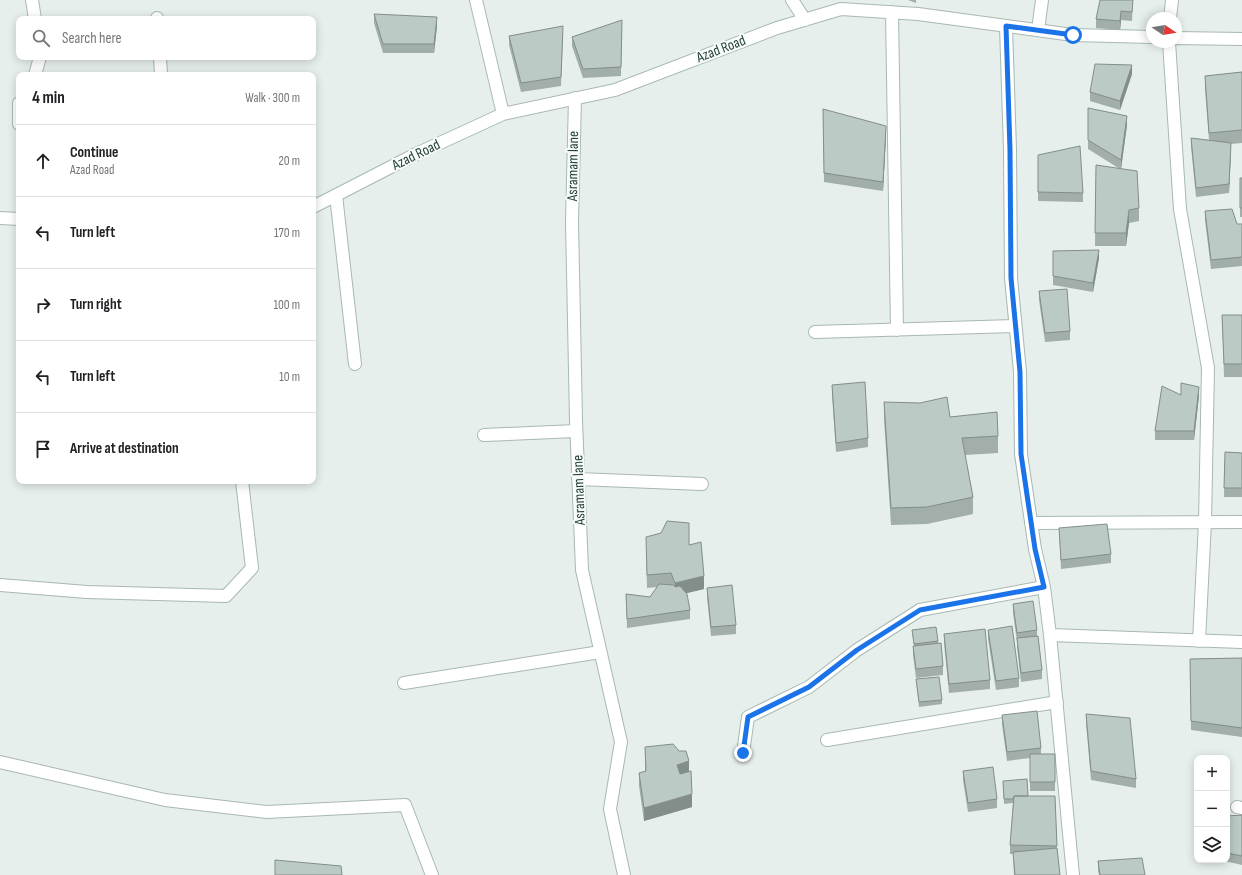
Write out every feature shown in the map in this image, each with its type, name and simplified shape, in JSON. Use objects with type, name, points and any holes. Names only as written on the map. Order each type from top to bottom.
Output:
[{"type":"street","points":[[32,0],[35,16]]},
{"type":"street","points":[[476,0],[503,114]]},
{"type":"street","points":[[792,0],[805,20]]},
{"type":"street","points":[[1038,30],[1042,0]]},
{"type":"street","points":[[1171,12],[1172,0]]},
{"type":"street","name":"Azad Road","points":[[316,205],[416,154],[503,114],[615,90],[777,28],[841,9],[918,14],[1073,35],[1146,37]]},
{"type":"street","points":[[892,12],[897,330]]},
{"type":"street","points":[[1006,26],[1010,150],[1011,278],[1014,326],[1020,372],[1021,454],[1031,523],[1044,587],[1050,635],[1073,875]]},
{"type":"street","points":[[1182,38],[1242,39]]},
{"type":"street","points":[[1169,48],[1180,209],[1208,368],[1205,522],[1199,641]]},
{"type":"street","points":[[36,72],[39,60]]},
{"type":"street","points":[[160,60],[161,72]]},
{"type":"street","name":"Asramam lane","points":[[575,98],[572,222],[576,431],[582,570],[621,742],[610,810],[624,875]]},
{"type":"street","points":[[336,195],[355,364]]},
{"type":"street","points":[[0,218],[16,219]]},
{"type":"street","points":[[816,332],[1014,326]]},
{"type":"street","points":[[484,436],[576,431]]},
{"type":"street","points":[[578,479],[702,484]]},
{"type":"street","points":[[0,585],[87,592],[226,596],[252,568],[242,484]]},
{"type":"street","points":[[1031,523],[1242,522]]},
{"type":"street","points":[[743,753],[748,717],[809,687],[857,650],[920,610],[1044,587]]},
{"type":"street","points":[[1050,635],[1242,642]]},
{"type":"street","points":[[404,683],[600,652]]},
{"type":"street","points":[[827,740],[1057,702]]},
{"type":"street","points":[[0,762],[165,800],[267,812],[405,805],[432,875]]},
{"type":"building","points":[[1100,0],[1133,0],[1132,12],[1121,11],[1120,21],[1096,19]]},
{"type":"building","points":[[374,14],[437,17],[434,44],[383,44]]},
{"type":"building","points":[[622,20],[621,67],[583,69],[572,37]]},
{"type":"building","points":[[563,26],[561,77],[521,83],[509,36]]},
{"type":"building","points":[[1095,64],[1132,65],[1120,101],[1090,92]]},
{"type":"building","points":[[1242,72],[1242,130],[1209,133],[1205,76]]},
{"type":"building","points":[[1088,108],[1127,116],[1121,160],[1088,140]]},
{"type":"building","points":[[823,109],[886,126],[883,182],[824,173]]},
{"type":"building","points":[[1191,138],[1231,143],[1229,184],[1196,188]]},
{"type":"building","points":[[1080,146],[1083,193],[1038,192],[1038,155]]},
{"type":"building","points":[[1096,165],[1137,171],[1139,208],[1129,210],[1126,233],[1095,233]]},
{"type":"building","points":[[1240,178],[1242,178],[1242,208],[1240,208]]},
{"type":"building","points":[[1232,209],[1237,224],[1242,224],[1242,257],[1211,260],[1205,211]]},
{"type":"building","points":[[1099,250],[1093,283],[1053,276],[1053,251]]},
{"type":"building","points":[[1067,289],[1070,331],[1045,333],[1039,291]]},
{"type":"building","points":[[1222,315],[1242,315],[1242,364],[1224,364]]},
{"type":"building","points":[[865,382],[868,438],[836,443],[832,385]]},
{"type":"building","points":[[1181,383],[1199,387],[1194,431],[1155,431],[1162,386],[1181,395]]},
{"type":"building","points":[[947,397],[950,417],[997,412],[998,436],[962,438],[973,497],[927,507],[891,508],[884,402],[920,403]]},
{"type":"building","points":[[1225,452],[1242,453],[1242,488],[1224,488]]},
{"type":"building","points":[[667,521],[689,523],[689,545],[701,542],[704,576],[675,583],[671,573],[647,575],[646,537],[661,533]]},
{"type":"building","points":[[1107,524],[1111,554],[1061,560],[1059,528]]},
{"type":"building","points":[[659,584],[674,585],[675,587],[680,586],[687,594],[690,610],[627,619],[626,594],[650,597]]},
{"type":"building","points":[[732,585],[736,625],[711,627],[707,588]]},
{"type":"building","points":[[1033,601],[1037,630],[1017,633],[1013,604]]},
{"type":"building","points":[[1012,626],[1019,678],[996,681],[988,630]]},
{"type":"building","points":[[936,627],[938,641],[914,644],[912,630]]},
{"type":"building","points":[[985,629],[990,680],[949,684],[944,634]]},
{"type":"building","points":[[1038,636],[1042,670],[1021,673],[1017,638]]},
{"type":"building","points":[[941,643],[943,666],[916,669],[913,646]]},
{"type":"building","points":[[1242,658],[1242,728],[1191,721],[1190,659]]},
{"type":"building","points":[[939,677],[942,700],[919,702],[916,679]]},
{"type":"building","points":[[1037,711],[1041,748],[1007,752],[1002,715]]},
{"type":"building","points":[[1086,714],[1130,718],[1136,779],[1091,771]]},
{"type":"building","points":[[673,744],[679,751],[686,751],[689,761],[677,765],[680,774],[691,771],[692,794],[644,808],[639,773],[646,771],[645,747]]},
{"type":"building","points":[[1030,754],[1055,754],[1055,782],[1030,782]]},
{"type":"building","points":[[993,767],[997,799],[968,803],[963,771]]},
{"type":"building","points":[[1027,779],[1028,796],[1014,796],[1013,799],[1004,799],[1003,781]]},
{"type":"building","points":[[1014,796],[1055,796],[1057,846],[1010,845]]},
{"type":"building","points":[[1242,815],[1242,856],[1230,854],[1230,816]]},
{"type":"building","points":[[1057,848],[1060,875],[1015,875],[1013,852]]},
{"type":"building","points":[[1142,858],[1145,875],[1100,875],[1098,861]]},
{"type":"building","points":[[275,860],[341,866],[342,875],[275,875]]},
{"type":"route","points":[[743,753],[748,717],[809,687],[857,650],[920,610],[1044,587],[1035,549],[1021,454],[1020,372],[1014,326],[1011,278],[1010,150],[1006,26],[1073,35]]}]
